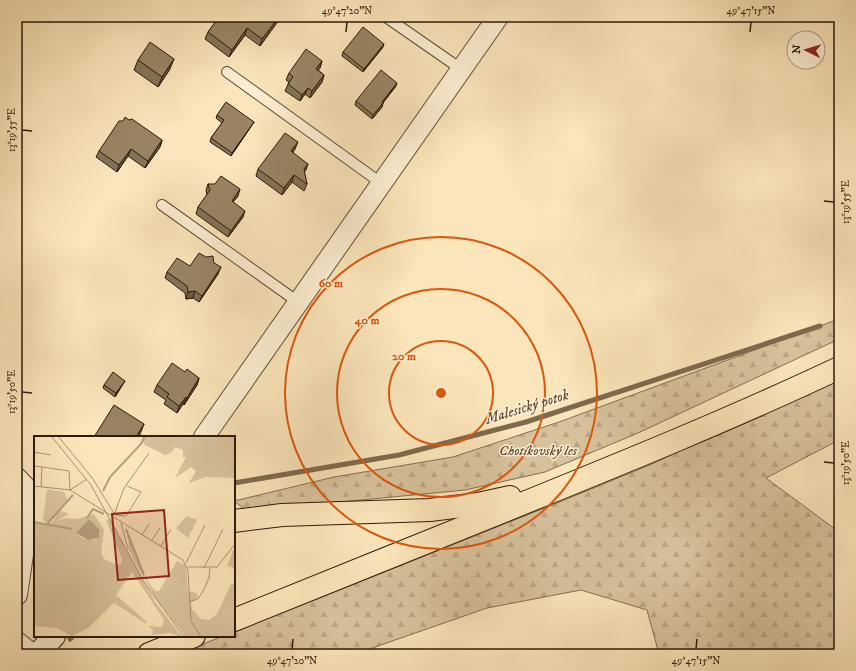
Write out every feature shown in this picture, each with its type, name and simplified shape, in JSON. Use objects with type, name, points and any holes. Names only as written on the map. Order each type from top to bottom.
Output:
[{"type":"main road","points":[[235,620],[574,483],[786,393],[839,368]]},
{"type":"main road","points":[[235,521],[282,515],[430,510],[478,504],[574,483]]},
{"type":"main road","points":[[149,654],[192,637]]},
{"type":"street","points":[[205,436],[498,17]]},
{"type":"street","points":[[17,478],[32,494],[17,595]]},
{"type":"street","points":[[38,654],[53,637]]},
{"type":"street","points":[[17,642],[32,654]]},
{"type":"lane","points":[[386,17],[461,69]]},
{"type":"lane","points":[[227,72],[381,183]]},
{"type":"lane","points":[[162,205],[298,302]]},
{"type":"green space","name":"Chotíkovský les","points":[[839,319],[839,339],[638,433],[545,472],[465,490],[247,511],[235,502],[334,477],[453,457],[559,422]]},
{"type":"green space","points":[[839,376],[839,440],[766,478],[839,532],[839,654],[659,654],[647,610],[581,590],[487,608],[355,654],[178,654],[220,637],[235,637],[235,632],[652,464]]},
{"type":"building","points":[[219,17],[279,17],[262,39],[247,28],[232,50],[208,32]]},
{"type":"building","points":[[363,27],[384,44],[364,69],[343,52]]},
{"type":"building","points":[[150,42],[174,59],[162,77],[138,60]]},
{"type":"building","points":[[306,49],[322,61],[316,69],[324,75],[312,91],[308,88],[302,95],[288,84],[293,77],[289,73]]},
{"type":"building","points":[[381,70],[397,83],[373,115],[356,101]]},
{"type":"building","points":[[226,102],[254,122],[232,153],[211,138],[224,120],[217,115]]},
{"type":"building","points":[[125,117],[129,120],[132,119],[162,140],[148,161],[131,149],[119,165],[99,151],[119,121],[123,121]]},
{"type":"building","points":[[285,133],[298,142],[291,151],[308,164],[304,169],[307,184],[294,175],[284,188],[258,169]]},
{"type":"building","points":[[221,176],[240,189],[232,201],[245,211],[231,231],[198,207],[210,190],[208,184],[215,184]]},
{"type":"building","points":[[199,253],[206,257],[213,256],[214,263],[221,267],[202,296],[195,291],[188,292],[187,286],[167,272],[177,258],[190,266]]},
{"type":"building","points":[[172,363],[185,372],[187,369],[199,378],[187,398],[186,397],[179,406],[167,397],[169,394],[157,385]]},
{"type":"building","points":[[113,372],[125,381],[116,393],[104,385]]},
{"type":"building","points":[[114,405],[144,424],[137,436],[95,436]]},
{"type":"waterway","name":"Malesický potok","points":[[235,483],[399,455],[526,422],[820,326]]}]
